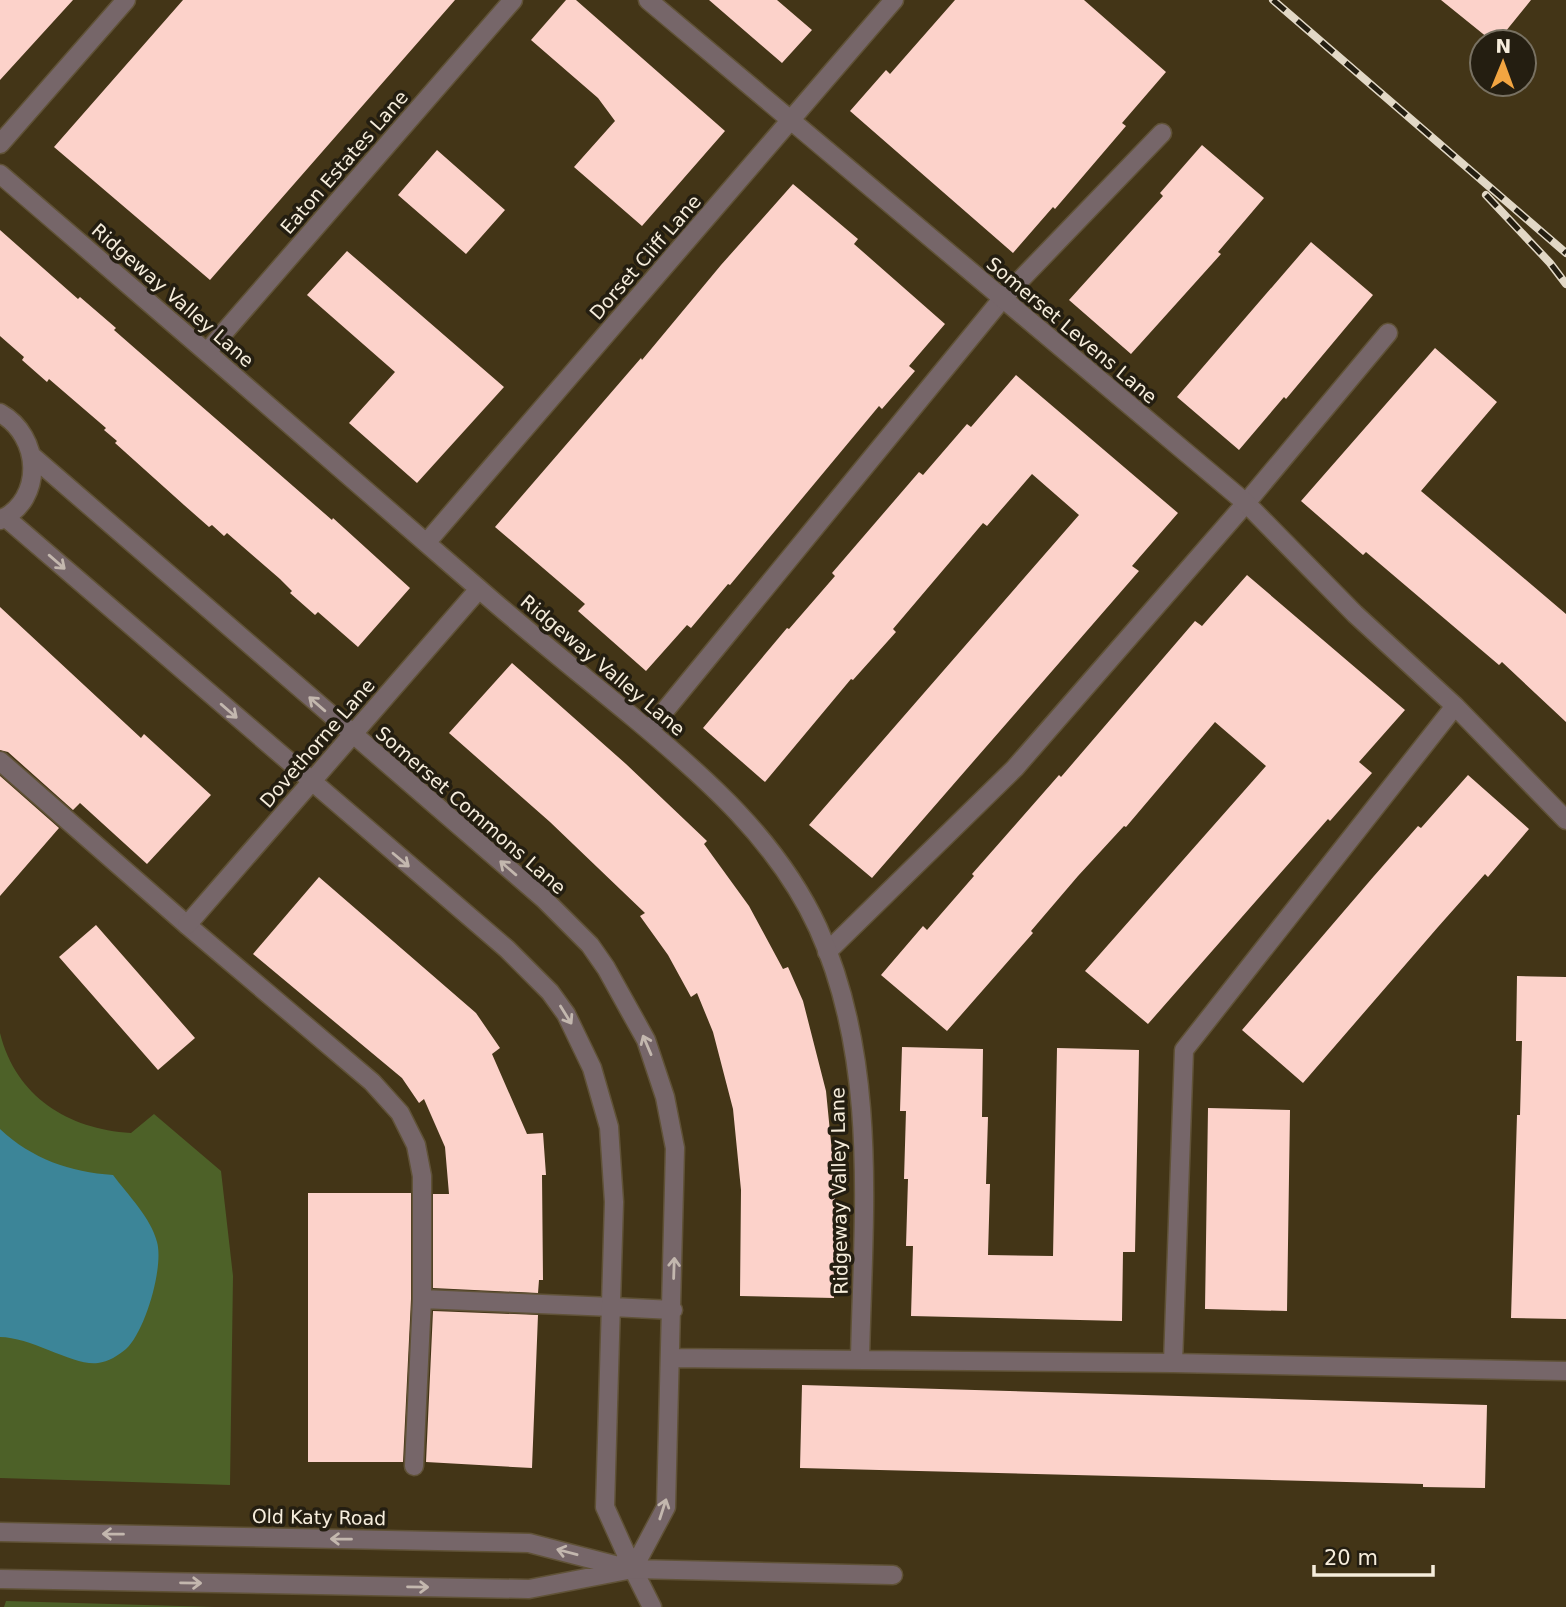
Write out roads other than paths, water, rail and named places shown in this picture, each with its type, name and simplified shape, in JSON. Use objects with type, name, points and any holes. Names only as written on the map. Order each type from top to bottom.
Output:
[{"type":"street","points":[[0,144],[126,0]]},
{"type":"street","name":"Eaton Estates Lane","points":[[207,352],[513,0]]},
{"type":"street","name":"Somerset Levens Lane","points":[[648,0],[1246,503],[1355,614],[1455,706],[1566,820]]},
{"type":"street","name":"Dorset Cliff Lane","points":[[427,542],[894,0]]},
{"type":"street","points":[[649,730],[1002,299],[1162,133]]},
{"type":"street","name":"Ridgeway Valley Lane","points":[[0,174],[479,589],[695,769],[750,824],[789,875],[817,926],[841,986],[855,1048],[862,1115],[864,1203],[860,1359]]},
{"type":"street","points":[[827,952],[1014,768],[1246,503],[1388,333]]},
{"type":"street","points":[[0,413],[17,425],[27,440],[32,456],[33,474],[28,491],[19,506],[3,519],[508,949],[550,992],[566,1014],[592,1068],[609,1126],[614,1202],[605,1507],[652,1607]]},
{"type":"street","name":"Somerset Commons Lane","points":[[32,456],[568,922],[590,945],[606,968],[646,1040],[665,1097],[676,1148],[672,1358],[666,1507],[633,1569]]},
{"type":"street","name":"Dovethorne Lane","points":[[187,925],[479,589]]},
{"type":"street","points":[[1173,1363],[1184,1050],[1455,706]]},
{"type":"street","points":[[0,761],[372,1082],[400,1113],[416,1145],[422,1176],[422,1299],[414,1466]]},
{"type":"street","points":[[422,1299],[673,1310]]},
{"type":"street","points":[[672,1358],[1173,1363],[1566,1371]]},
{"type":"street","name":"Old Katy Road","points":[[0,1532],[529,1543],[633,1569]]},
{"type":"street","name":"Old Katy Road","points":[[0,1580],[528,1589],[633,1569],[893,1575]]},
{"type":"water","points":[[0,1129],[25,1148],[52,1162],[82,1171],[113,1175],[150,1224],[158,1253],[158,1267],[151,1298],[133,1341],[109,1360],[98,1363],[78,1361],[12,1338],[0,1337]]},
{"type":"railway","points":[[1273,0],[1566,253]]},
{"type":"railway","points":[[1486,195],[1550,263],[1566,284]]}]
